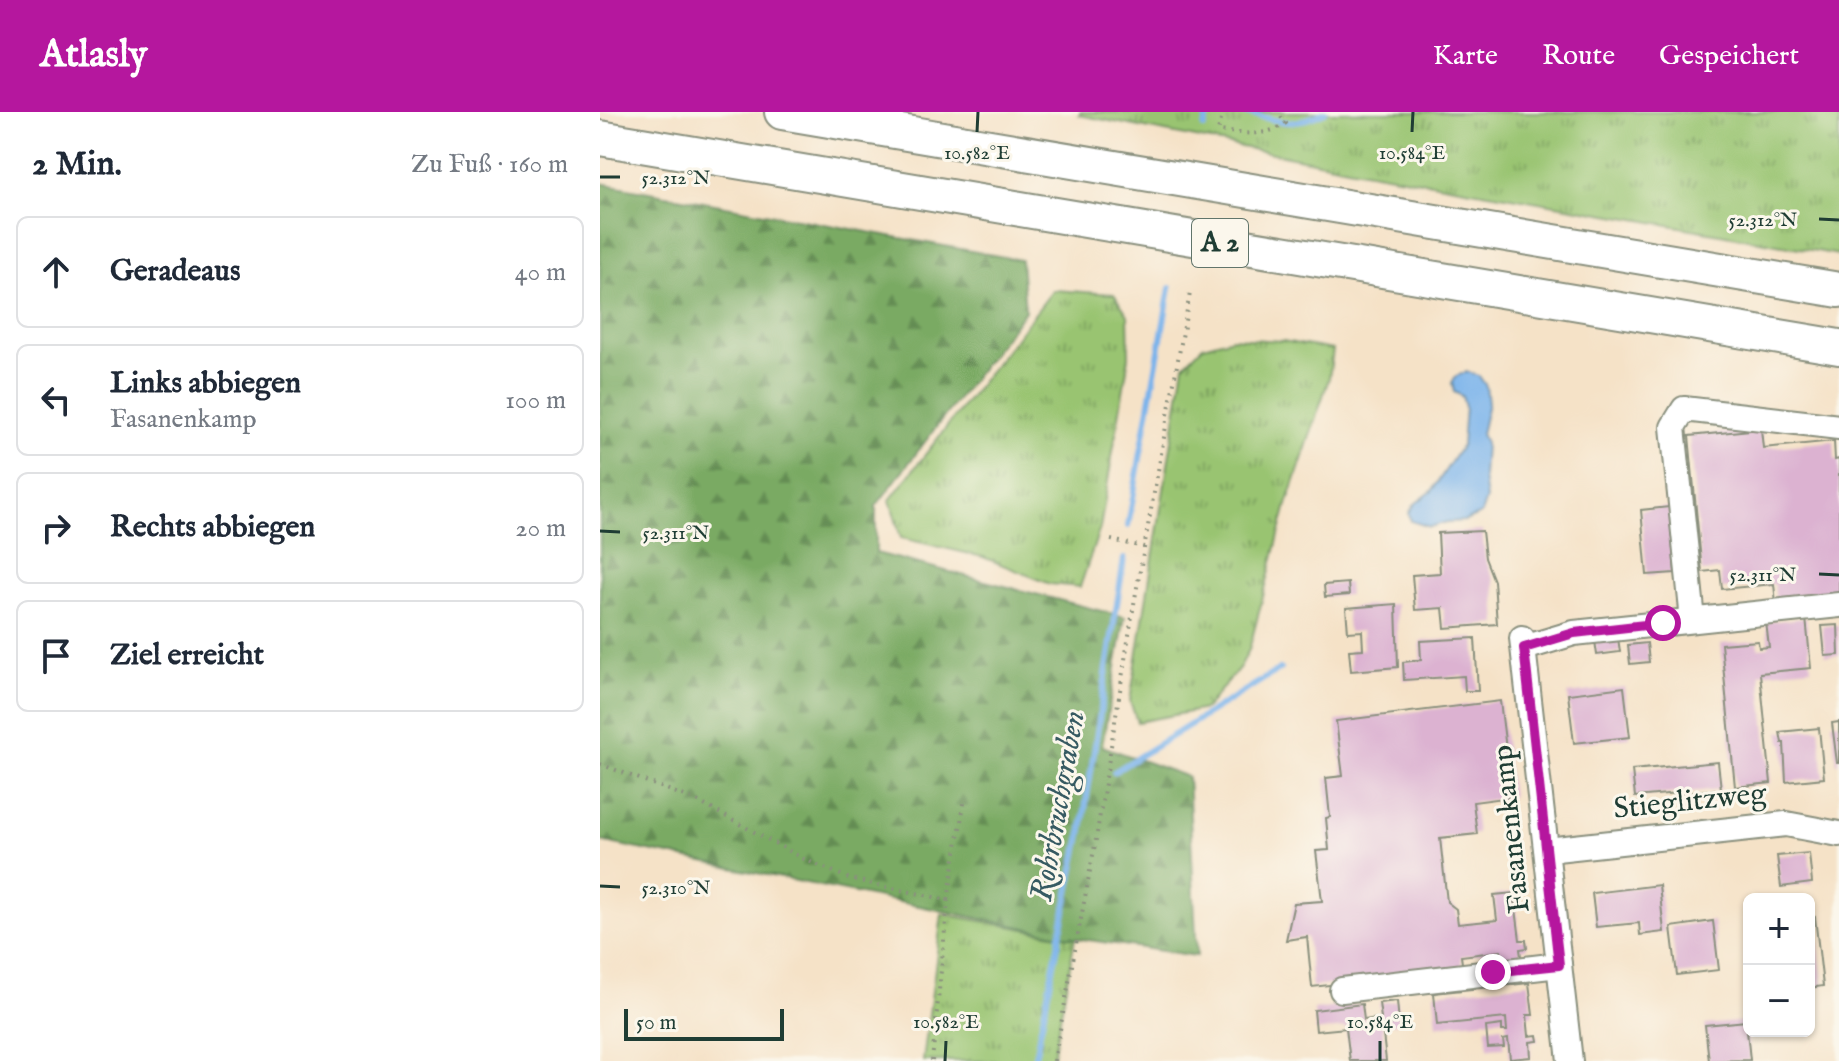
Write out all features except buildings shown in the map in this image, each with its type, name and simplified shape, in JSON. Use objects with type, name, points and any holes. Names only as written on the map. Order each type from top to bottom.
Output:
[{"type":"highway","name":"A 2","points":[[782,112],[1839,290]]},
{"type":"highway","name":"A 2","points":[[600,138],[1839,347]]},
{"type":"street","points":[[1839,427],[1684,409],[1673,427],[1693,620],[1839,605]]},
{"type":"street","name":"Fasanenkamp","points":[[1570,1061],[1523,643],[1574,633],[1693,620]]},
{"type":"street","name":"Stieglitzweg","points":[[1547,850],[1786,824],[1839,834]]},
{"type":"street","points":[[1342,990],[1559,965]]},
{"type":"path","points":[[1223,112],[1218,131],[1262,135],[1286,123],[1277,112]]},
{"type":"path","points":[[1054,1061],[1096,839],[1190,293]]},
{"type":"path","points":[[1111,540],[1144,547]]},
{"type":"path","points":[[600,764],[695,800],[804,859],[850,879],[948,900]]},
{"type":"path","points":[[932,1061],[948,900],[965,798]]},
{"type":"green space","points":[[1080,112],[1839,112],[1839,255],[1358,170],[1079,115]]},
{"type":"green space","points":[[600,183],[1021,260],[1025,311],[876,506],[876,553],[1125,617],[1102,746],[1188,777],[1197,956],[1075,938],[600,841]]},
{"type":"green space","points":[[1053,290],[1114,294],[1128,315],[1129,357],[1100,528],[1080,587],[1050,584],[983,557],[901,538],[890,500]]},
{"type":"green space","points":[[1232,338],[1283,341],[1333,350],[1329,378],[1287,505],[1249,650],[1240,667],[1205,709],[1137,722],[1130,701],[1184,365],[1203,346]]},
{"type":"green space","points":[[942,914],[1075,938],[1052,1061],[923,1061]]},
{"type":"water","points":[[1467,372],[1479,376],[1486,386],[1488,403],[1481,434],[1485,443],[1483,477],[1486,499],[1481,514],[1465,521],[1430,527],[1411,521],[1409,513],[1432,491],[1462,445],[1465,407],[1462,396],[1454,392],[1452,383],[1456,376]]},
{"type":"waterway","name":"Rohrbruchgraben","points":[[1204,127],[1209,112]]},
{"type":"waterway","name":"Rohrbruchgraben","points":[[1237,112],[1288,122],[1325,112]]},
{"type":"waterway","name":"Rohrbruchgraben","points":[[1128,526],[1170,288]]},
{"type":"waterway","name":"Rohrbruchgraben","points":[[1034,1061],[1081,835],[1124,559]]},
{"type":"waterway","points":[[1114,772],[1280,669]]},
{"type":"route","points":[[1493,972],[1559,965],[1524,648],[1574,633],[1663,623]]}]
